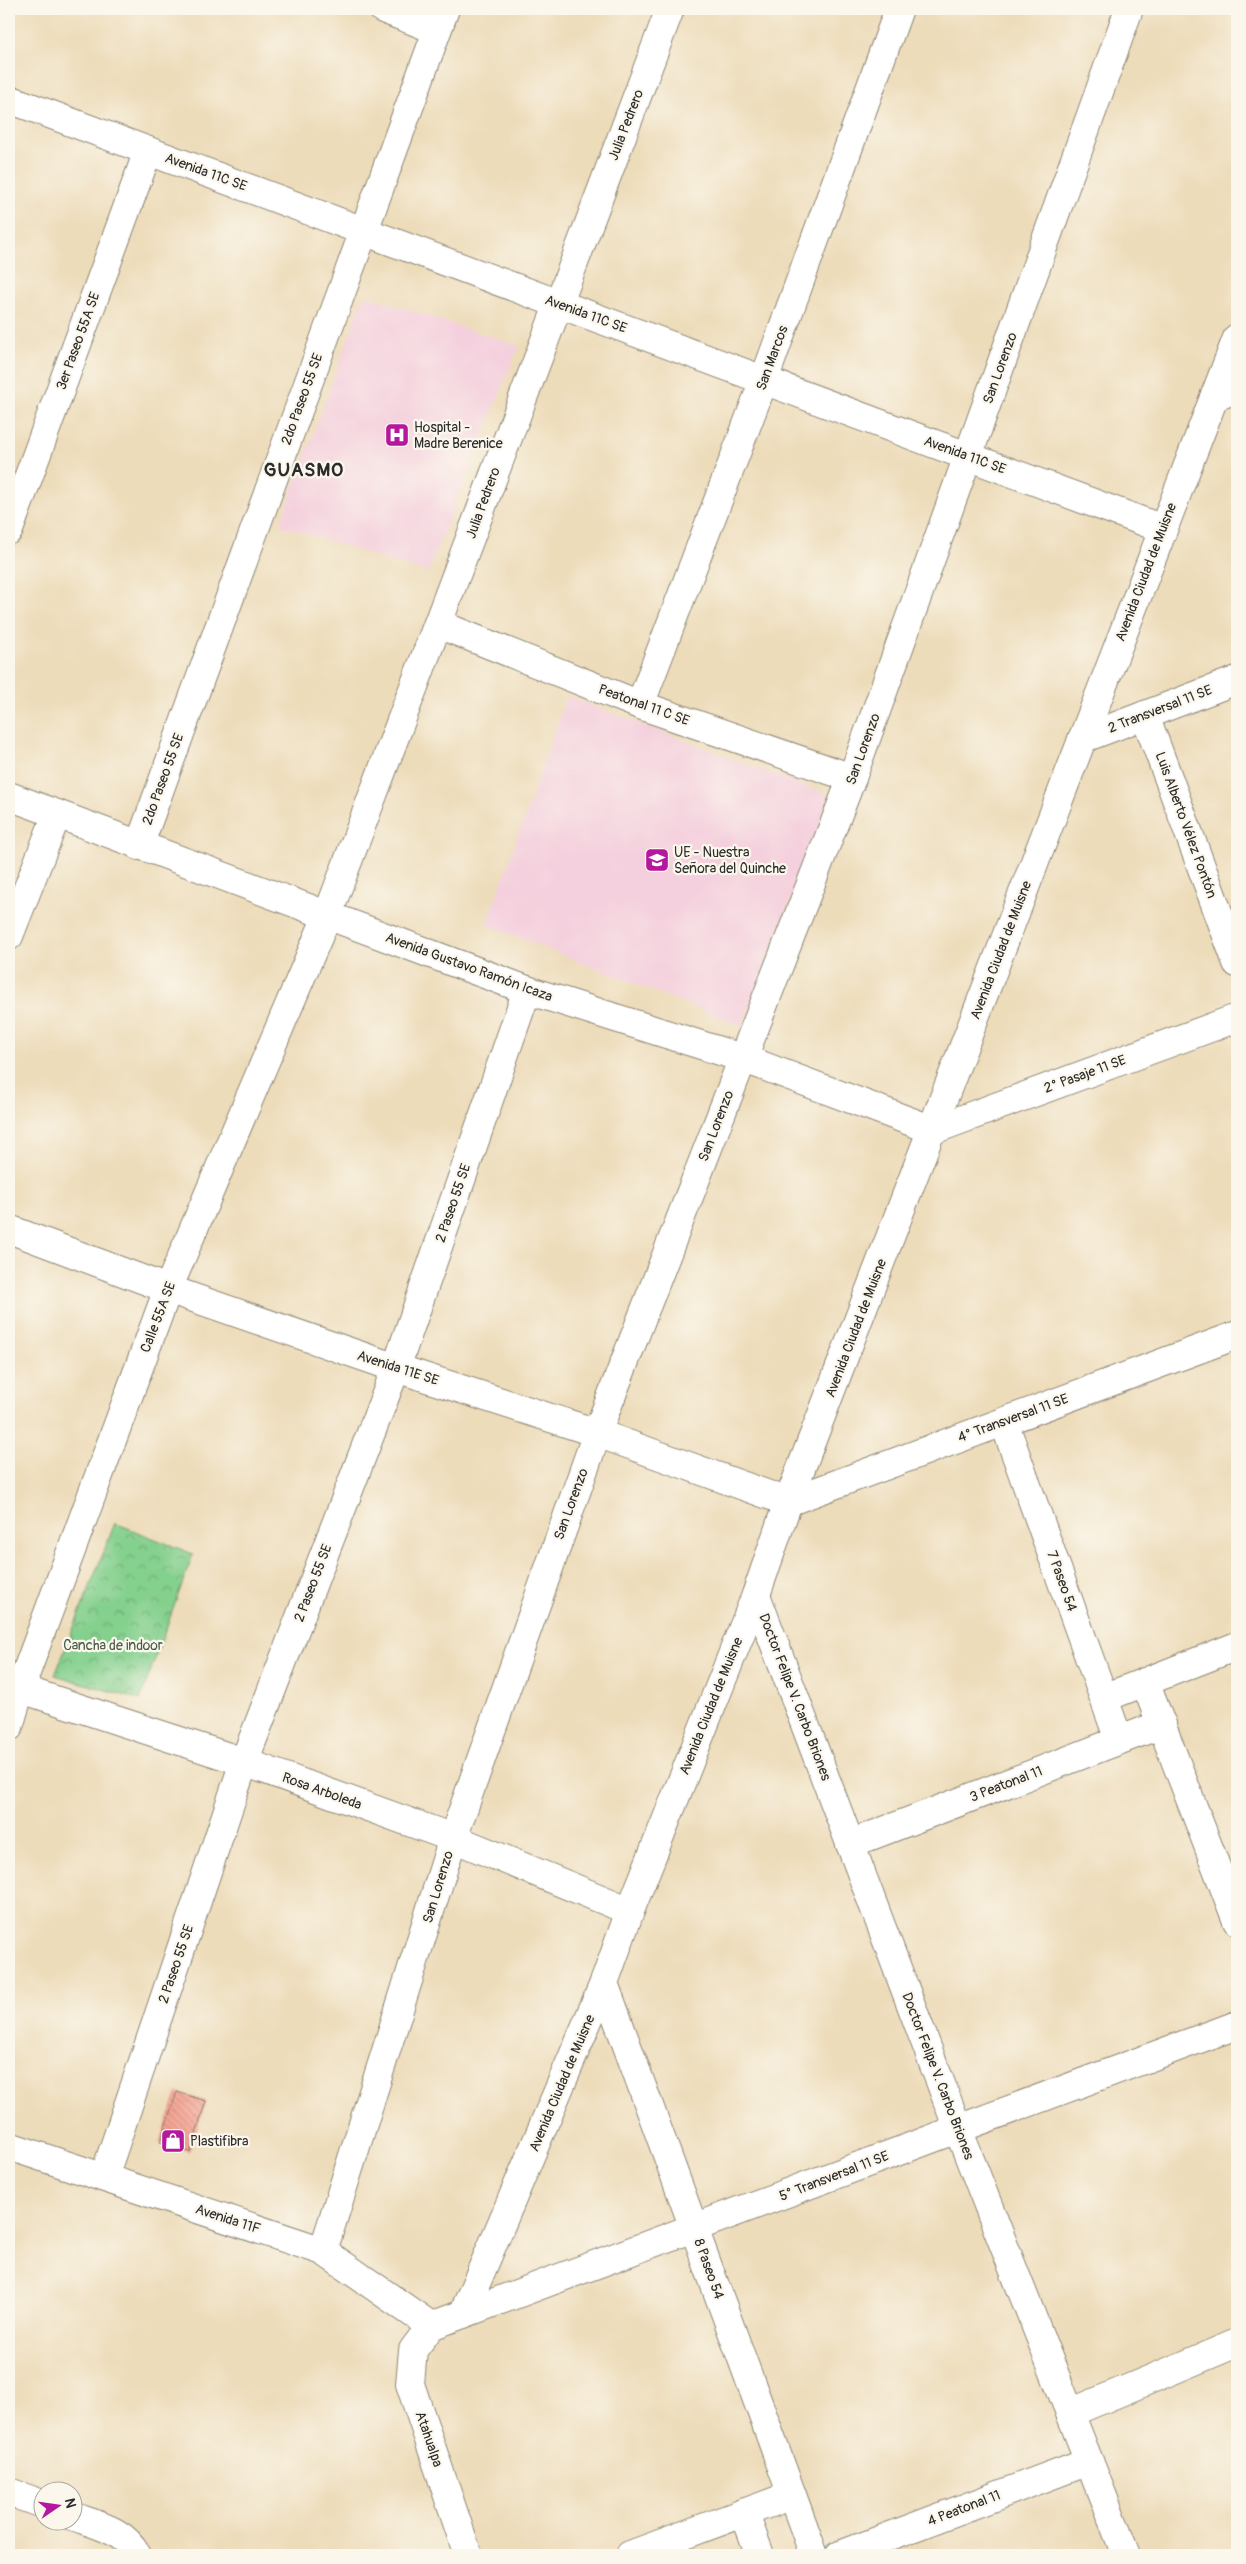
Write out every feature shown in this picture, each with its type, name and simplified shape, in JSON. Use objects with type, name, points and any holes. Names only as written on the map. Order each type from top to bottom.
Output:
[{"type":"street","points":[[383,9],[441,20]]},
{"type":"street","name":"Julia Pedrero","points":[[328,914],[557,303],[670,9]]},
{"type":"street","name":"San Marcos","points":[[640,705],[764,380],[899,9]]},
{"type":"street","name":"San Lorenzo","points":[[323,2251],[453,1838],[597,1433],[852,778],[1129,9]]},
{"type":"street","name":"2do Paseo 55 SE","points":[[139,846],[441,20]]},
{"type":"street","name":"Avenida 11C SE","points":[[9,99],[1163,529]]},
{"type":"street","name":"3er Paseo 55A SE","points":[[9,530],[148,151]]},
{"type":"street","name":"Avenida Ciudad de Muisne","points":[[464,2314],[604,1983],[630,1911],[756,1594],[788,1502],[933,1130],[1163,529],[1226,393],[1237,338]]},
{"type":"street","name":"Peatonal 11 C SE","points":[[438,624],[640,705],[852,778]]},
{"type":"street","name":"2 Transversal 11 SE","points":[[1082,739],[1237,680]]},
{"type":"street","name":"Luis Alberto Vélez Pontón","points":[[1145,715],[1237,963]]},
{"type":"street","name":"Avenida Gustavo Ramón Icaza","points":[[9,796],[527,990],[742,1058],[933,1130]]},
{"type":"street","points":[[9,936],[57,814]]},
{"type":"street","name":"Calle 55A SE","points":[[9,1727],[14,1687],[168,1289],[328,914]]},
{"type":"street","name":"2 Paseo 55 SE","points":[[104,2177],[244,1762],[396,1368],[527,990]]},
{"type":"street","name":"2° Pasaje 11 SE","points":[[933,1130],[1237,1018]]},
{"type":"street","name":"Avenida 11E SE","points":[[9,1229],[168,1289],[396,1368],[597,1433],[788,1502]]},
{"type":"street","name":"4° Transversal 11 SE","points":[[788,1502],[1237,1335]]},
{"type":"street","name":"7 Paseo 54","points":[[1004,1422],[1119,1740]]},
{"type":"street","name":"Doctor Felipe V. Carbo Briones","points":[[756,1594],[958,2130],[1126,2555]]},
{"type":"street","points":[[1104,1698],[1237,1646]]},
{"type":"street","points":[[1146,1682],[1237,1922]]},
{"type":"street","name":"Rosa Arboleda","points":[[14,1687],[244,1762],[453,1838],[630,1911]]},
{"type":"street","name":"3 Peatonal 11","points":[[850,1844],[1162,1724]]},
{"type":"street","name":"8 Paseo 54","points":[[604,1983],[814,2555]]},
{"type":"street","name":"5° Transversal 11 SE","points":[[430,2326],[1237,2025]]},
{"type":"street","name":"Avenida 11F","points":[[9,2146],[323,2251],[430,2326]]},
{"type":"street","name":"Atahualpa","points":[[430,2326],[413,2350],[410,2384],[468,2555]]},
{"type":"street","points":[[1070,2413],[1237,2343]]},
{"type":"street","name":"4 Peatonal 11","points":[[840,2555],[1089,2461]]},
{"type":"street","points":[[9,2492],[32,2500]]},
{"type":"street","points":[[630,2555],[792,2495]]},
{"type":"street","points":[[744,2512],[760,2555]]},
{"type":"street","points":[[82,2520],[117,2532],[128,2541],[137,2555]]},
{"type":"shaded area","name":"Hospital - Madre Berenice","points":[[364,295],[519,346],[427,573],[280,525]]},
{"type":"shaded area","name":"UE - Nuestra Señora del Quinche","points":[[567,696],[830,796],[742,1026],[487,925]]},
{"type":"green space","name":"Cancha de indoor","points":[[115,1523],[193,1554],[140,1700],[55,1675]]},
{"type":"building","points":[[177,2092],[206,2101],[190,2152],[160,2142]]},
{"type":"place","name":"Hospital - Madre Berenice","points":[[397,435]]},
{"type":"place","name":"UE - Nuestra Señora del Quinche","points":[[657,860]]},
{"type":"place","name":"Plastifibra","points":[[173,2141]]},
{"type":"district","name":"GUASMO","points":[[304,470]]}]
